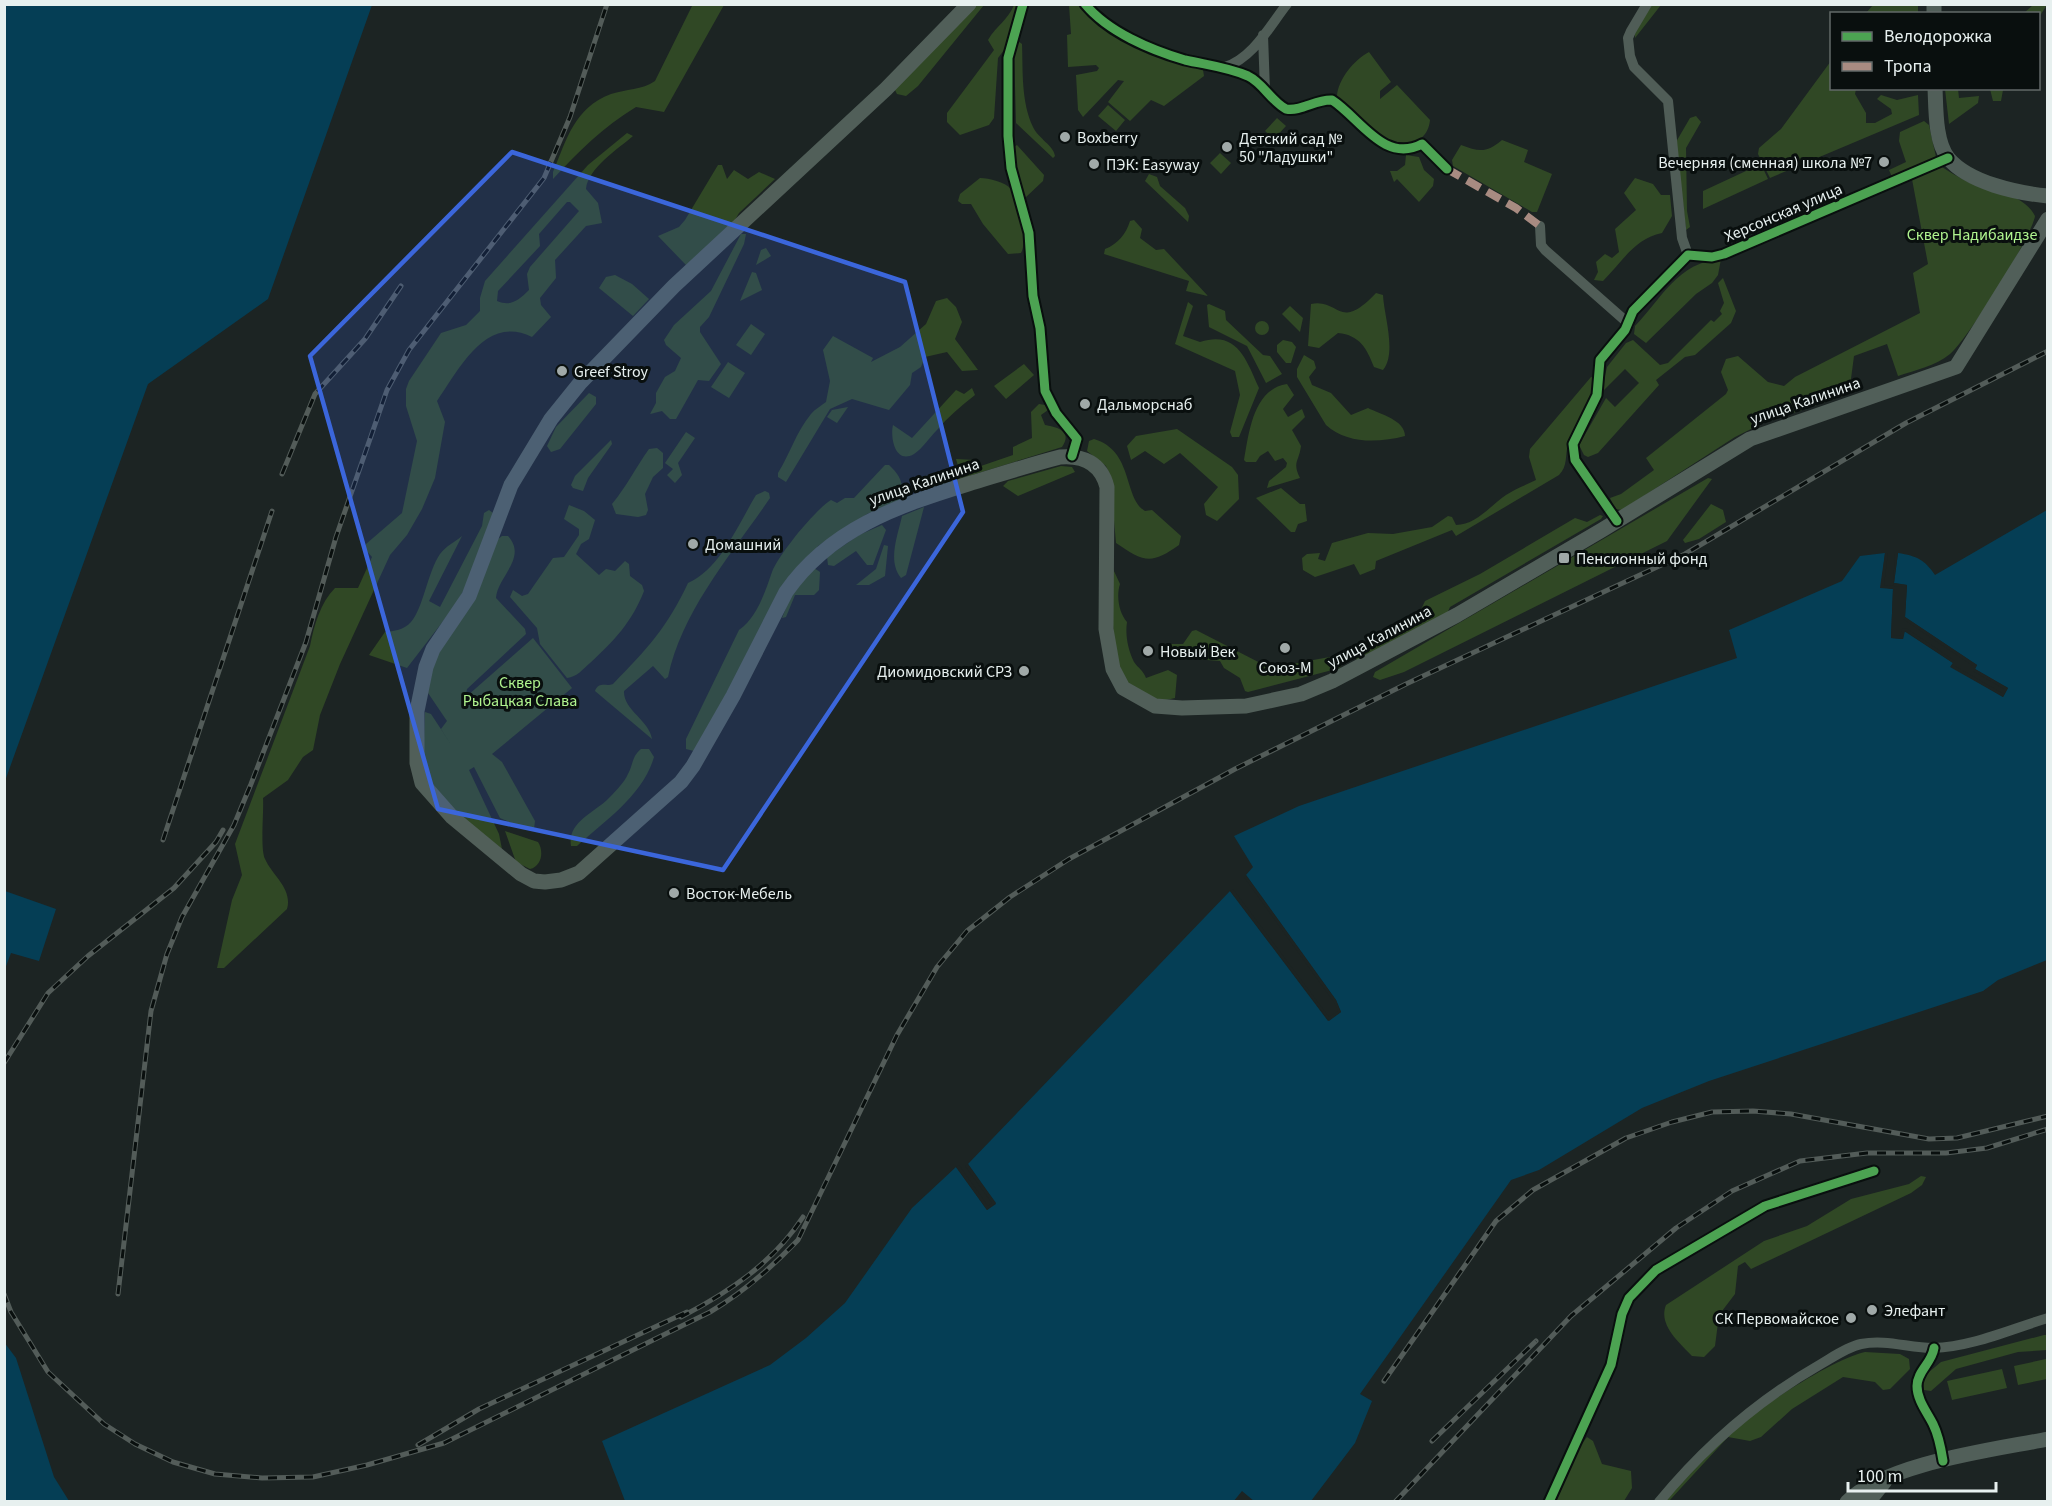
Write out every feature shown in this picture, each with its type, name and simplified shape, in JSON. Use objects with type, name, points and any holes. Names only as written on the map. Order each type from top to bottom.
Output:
[{"type":"main road","name":"улица Калинина","points":[[969,4],[886,89],[674,286],[580,383],[551,419],[512,485],[473,588],[433,649],[426,666],[417,711],[417,764],[422,783],[431,797],[479,842],[528,878],[550,882],[579,873],[687,774],[733,696],[786,591],[820,551],[870,519],[911,502],[1030,465],[1072,456],[1097,466],[1105,477],[1107,487],[1106,629],[1113,669],[1123,688],[1155,706],[1235,707],[1301,694],[1356,669],[1457,615],[1617,521],[1750,439],[1956,367],[2048,219]]},
{"type":"main road","points":[[1935,90],[1940,135],[1948,158],[1991,184],[2024,194],[2048,196]]},
{"type":"main road","points":[[1847,1502],[1863,1488],[1890,1476],[1943,1461],[2048,1439]]},
{"type":"main road","points":[[1868,1502],[1890,1476]]},
{"type":"street","points":[[1023,4],[1008,58],[1008,136],[1011,168],[1029,233],[1033,296],[1040,328],[1045,391],[1056,414],[1077,439],[1072,456]]},
{"type":"street","points":[[1085,4],[1106,23],[1150,46],[1182,59],[1225,67],[1251,78],[1282,108],[1289,110],[1332,100],[1348,112],[1372,138],[1396,148],[1410,149],[1422,144],[1447,169]]},
{"type":"street","points":[[1225,67],[1239,62],[1287,4]]},
{"type":"street","points":[[1617,521],[1573,453],[1573,444],[1597,395],[1600,360],[1629,324],[1633,311],[1688,255],[1682,238],[1668,101],[1634,67],[1630,56],[1631,31],[1647,4]]},
{"type":"street","points":[[1263,35],[1265,91]]},
{"type":"street","name":"Херсонская улица","points":[[1688,255],[1724,254],[1948,158]]},
{"type":"street","points":[[1540,226],[1541,245],[1629,324]]},
{"type":"street","points":[[1549,1502],[1611,1365],[1622,1314],[1629,1298],[1643,1280],[1755,1210],[1874,1171]]},
{"type":"street","points":[[1659,1502],[1740,1418],[1798,1377],[1848,1348],[1882,1343],[1934,1348],[1962,1344],[2048,1318]]},
{"type":"street","points":[[1934,1348],[1931,1361],[1922,1372],[1917,1385],[1922,1405],[1938,1437],[1943,1461]]},
{"type":"highlighted area","points":[[512,152],[905,282],[963,512],[723,870],[438,809],[310,356]]},
{"type":"green space","points":[[693,4],[724,5],[664,112],[636,107],[592,140],[553,179],[553,172],[573,126],[588,107],[611,94],[639,88],[655,81]]},
{"type":"green space","points":[[2033,4],[2047,5],[2040,16],[2040,12],[2025,12]]},
{"type":"green space","points":[[974,5],[984,5],[918,86],[906,96],[897,94],[894,88]]},
{"type":"green space","points":[[1014,5],[1019,5],[1004,50],[998,58],[994,118],[989,125],[960,135],[947,122],[947,113],[994,50],[988,40],[1009,15]]},
{"type":"green space","points":[[1069,5],[1079,5],[1090,17],[1119,37],[1170,60],[1203,70],[1204,76],[1164,106],[1151,100],[1130,121],[1108,102],[1124,81],[1118,80],[1083,117],[1078,110],[1076,75],[1097,71],[1099,68],[1096,65],[1068,67],[1067,35],[1071,34]]},
{"type":"green space","points":[[1651,5],[1661,5],[1635,38],[1635,32]]},
{"type":"green space","points":[[1873,5],[1918,5],[1918,12],[1867,12]]},
{"type":"green space","points":[[1018,41],[1022,44],[1026,107],[1035,131],[1054,152],[1053,158],[1016,123],[1014,50]]},
{"type":"green space","points":[[1369,52],[1391,82],[1380,91],[1380,99],[1397,85],[1430,120],[1428,130],[1423,137],[1416,141],[1400,143],[1382,137],[1364,126],[1337,96],[1340,83],[1348,70],[1358,59]]},
{"type":"green space","points":[[1830,62],[1830,90],[1856,90],[1855,94],[1866,113],[1866,123],[1875,123],[1892,114],[1891,109],[1877,99],[1881,95],[1897,100],[1918,95],[1919,115],[1770,178],[1758,154],[1759,148],[1781,129]]},
{"type":"green space","points":[[1945,90],[1958,90],[1959,98],[1979,96],[1978,103],[1949,124]]},
{"type":"green space","points":[[1990,90],[2003,90],[2001,101],[1993,101]]},
{"type":"green space","points":[[1108,105],[1125,120],[1116,131],[1098,116]]},
{"type":"green space","points":[[1696,116],[1701,122],[1686,148],[1687,211],[1690,227],[1686,230],[1676,142],[1690,118]]},
{"type":"green space","points":[[1277,118],[1286,126],[1274,139],[1265,131]]},
{"type":"green space","points":[[1924,121],[1929,125],[1936,157],[1932,162],[1892,177],[1889,170],[1906,162],[1899,141],[1900,132]]},
{"type":"green space","points":[[627,133],[633,136],[598,166],[588,181],[586,189],[598,203],[602,223],[586,226],[555,260],[556,278],[540,298],[541,305],[551,317],[532,337],[516,332],[501,333],[488,339],[465,361],[437,401],[445,422],[435,478],[422,509],[407,535],[390,555],[340,664],[320,715],[313,750],[303,757],[288,780],[263,798],[262,839],[265,859],[285,889],[287,909],[224,968],[217,968],[232,900],[242,875],[235,844],[310,646],[318,615],[335,588],[358,588],[372,557],[365,549],[366,544],[402,513],[417,441],[406,406],[406,389],[409,381],[441,333],[466,325],[480,311],[480,298],[485,281],[588,165]],"holes":[[[567,202],[579,211],[530,267],[527,274],[529,290],[515,302],[497,301],[498,291],[540,246],[539,234]]]},
{"type":"green space","points":[[1502,140],[1528,150],[1524,162],[1552,174],[1537,212],[1532,212],[1453,166],[1452,160],[1461,145],[1483,150]]},
{"type":"green space","points":[[1017,145],[1044,175],[1043,181],[1025,198],[1015,167],[1014,147]]},
{"type":"green space","points":[[1220,153],[1231,163],[1221,174],[1210,163]]},
{"type":"green space","points":[[1406,155],[1419,157],[1424,170],[1434,179],[1433,186],[1419,202],[1397,179],[1394,182],[1390,171],[1397,171],[1405,165]]},
{"type":"green space","points":[[1761,164],[1768,179],[1703,209],[1703,191]]},
{"type":"green space","points":[[718,165],[722,165],[727,179],[734,170],[748,179],[759,172],[775,179],[739,213],[732,225],[686,265],[658,236],[679,227],[685,220]]},
{"type":"green space","name":"Сквер Надибаидзе","points":[[1939,165],[1968,182],[2014,197],[2030,208],[2035,216],[2023,244],[1998,288],[1950,354],[1932,365],[1898,376],[1887,344],[1854,356],[1849,394],[1763,423],[1735,437],[1622,510],[1615,509],[1610,498],[1621,494],[1654,470],[1646,458],[1726,394],[1728,390],[1721,372],[1726,359],[1738,356],[1768,382],[1784,386],[1795,377],[1920,313],[1913,273],[1928,264],[1911,174]]},
{"type":"green space","points":[[1149,174],[1157,177],[1160,186],[1185,208],[1189,216],[1188,222],[1145,181]]},
{"type":"green space","points":[[980,178],[1001,182],[1014,194],[1023,231],[1021,253],[1008,254],[983,224],[971,204],[962,204],[958,201],[960,194]]},
{"type":"green space","points":[[1635,178],[1653,184],[1661,195],[1670,195],[1672,216],[1662,233],[1636,246],[1603,281],[1594,280],[1598,272],[1596,262],[1605,254],[1612,258],[1619,252],[1615,229],[1636,210],[1624,193]]},
{"type":"green space","points":[[1134,220],[1142,229],[1140,238],[1156,250],[1164,249],[1208,296],[1186,291],[1189,281],[1104,254],[1105,249],[1118,241],[1130,221]]},
{"type":"green space","points":[[741,234],[746,234],[744,244],[709,317],[700,327],[700,332],[721,364],[709,381],[698,380],[676,419],[670,419],[662,411],[650,414],[656,403],[656,393],[665,377],[675,371],[681,358],[666,345],[664,340],[674,325],[711,291]]},
{"type":"green space","points":[[766,248],[771,256],[756,265],[761,250]]},
{"type":"green space","points":[[1721,259],[1718,275],[1712,283],[1696,294],[1646,343],[1634,334],[1635,326],[1682,274],[1706,262]]},
{"type":"green space","points":[[752,272],[756,273],[762,290],[740,301]]},
{"type":"green space","points":[[615,275],[632,284],[649,299],[633,316],[599,288],[606,277]]},
{"type":"green space","points":[[1723,278],[1736,311],[1731,323],[1695,355],[1685,357],[1656,380],[1659,385],[1598,453],[1588,457],[1584,455],[1579,445],[1606,398],[1615,407],[1639,383],[1625,369],[1601,393],[1607,367],[1626,343],[1633,340],[1660,365],[1668,363],[1711,320],[1714,322],[1722,314],[1720,311],[1724,303],[1718,283]]},
{"type":"green space","points":[[1376,293],[1383,295],[1389,334],[1389,354],[1383,370],[1374,367],[1362,344],[1346,334],[1338,333],[1319,348],[1308,346],[1311,304],[1321,303],[1340,311],[1354,311]]},
{"type":"green space","points":[[947,298],[956,307],[962,322],[955,339],[978,370],[962,371],[947,352],[925,357],[921,367],[912,373],[910,385],[889,410],[852,399],[830,409],[786,482],[778,477],[806,421],[826,402],[830,381],[823,350],[833,336],[873,358],[871,362],[900,347],[926,324],[936,301]]},
{"type":"green space","points":[[1188,302],[1193,306],[1183,336],[1200,342],[1213,339],[1232,344],[1250,367],[1259,388],[1239,437],[1232,437],[1230,432],[1240,395],[1235,371],[1175,344]]},
{"type":"green space","points":[[1207,305],[1225,311],[1226,320],[1263,355],[1270,356],[1282,374],[1266,383],[1247,346],[1209,327]]},
{"type":"green space","points":[[1290,306],[1303,318],[1300,332],[1282,314]]},
{"type":"green space","points":[[1259,321],[1265,321],[1269,328],[1265,335],[1259,335],[1255,331],[1255,325]]},
{"type":"green space","points":[[751,324],[765,334],[751,355],[736,345]]},
{"type":"green space","points":[[1283,340],[1292,342],[1296,347],[1291,363],[1286,363],[1277,352],[1277,345]]},
{"type":"green space","points":[[1304,355],[1314,361],[1316,368],[1309,377],[1312,385],[1331,393],[1351,415],[1368,408],[1391,418],[1401,426],[1405,436],[1374,441],[1353,439],[1343,436],[1326,425],[1297,377],[1297,369]]},
{"type":"green space","points":[[728,362],[745,373],[729,398],[711,387]]},
{"type":"green space","points":[[1024,364],[1034,375],[1006,399],[994,386]]},
{"type":"green space","points":[[1591,377],[1594,378],[1593,387],[1571,435],[1565,464],[1559,475],[1456,536],[1452,530],[1376,561],[1375,569],[1360,575],[1354,564],[1315,577],[1303,570],[1302,558],[1307,554],[1320,553],[1318,559],[1325,561],[1332,543],[1368,533],[1393,534],[1432,527],[1448,516],[1452,517],[1456,525],[1470,522],[1506,495],[1536,480],[1529,457],[1530,449]]},
{"type":"green space","points":[[1287,384],[1294,395],[1283,409],[1288,417],[1302,409],[1305,417],[1292,430],[1301,446],[1296,465],[1300,478],[1267,488],[1269,481],[1286,467],[1287,463],[1283,458],[1275,461],[1268,451],[1256,462],[1246,462],[1244,460],[1248,437],[1260,403],[1267,394]]},
{"type":"green space","points":[[972,388],[975,395],[950,416],[917,452],[908,456],[898,453],[893,442],[893,425],[912,438],[956,390],[964,394]]},
{"type":"green space","points":[[589,393],[596,397],[596,404],[560,449],[551,452],[547,446],[556,427]]},
{"type":"green space","points":[[1039,404],[1045,405],[1048,410],[1041,415],[1045,425],[1059,429],[1065,434],[1062,447],[921,491],[920,486],[927,475],[935,486],[960,473],[956,459],[974,460],[978,467],[1013,455],[1013,447],[1032,438],[1031,412]]},
{"type":"green space","points":[[848,407],[837,423],[827,417],[832,410]]},
{"type":"green space","points":[[1177,429],[1232,467],[1238,475],[1239,499],[1217,521],[1206,515],[1204,504],[1218,487],[1180,453],[1164,464],[1145,451],[1131,460],[1127,446],[1136,436]]},
{"type":"green space","points":[[686,432],[695,438],[678,463],[682,475],[675,483],[667,475],[673,469],[665,463]]},
{"type":"green space","points":[[1094,439],[1107,445],[1116,453],[1138,505],[1145,511],[1152,510],[1181,536],[1179,545],[1161,556],[1148,559],[1116,543],[1110,475],[1106,466],[1087,451],[1089,441]]},
{"type":"green space","points":[[611,440],[612,444],[588,478],[583,491],[573,488],[571,485],[575,476]]},
{"type":"green space","points":[[657,448],[663,453],[663,468],[653,477],[645,494],[648,510],[646,515],[638,517],[616,514],[612,504],[649,449]]},
{"type":"green space","points":[[885,465],[893,469],[901,481],[901,500],[867,514],[818,546],[694,751],[686,749],[686,739],[739,630],[756,612],[772,572],[782,555],[807,522],[824,505],[831,500],[837,503],[845,498],[854,498]]},
{"type":"green space","points":[[1061,466],[1072,467],[1075,472],[1018,496],[1003,486],[1008,481]]},
{"type":"green space","points":[[1708,478],[1712,479],[1667,541],[1404,672],[1380,680],[1373,677],[1375,672]]},
{"type":"green space","points":[[1281,488],[1300,504],[1305,504],[1307,521],[1298,524],[1295,532],[1291,532],[1256,498]]},
{"type":"green space","points":[[765,491],[769,493],[770,498],[710,583],[684,629],[668,677],[665,679],[653,666],[624,691],[628,704],[646,726],[652,739],[595,691],[601,685],[613,684],[646,649],[664,626],[688,583],[710,568],[727,545],[756,495]]},
{"type":"green space","points":[[1711,504],[1723,510],[1726,522],[1699,539],[1685,543],[1683,540]]},
{"type":"green space","points":[[569,505],[584,511],[595,520],[589,539],[581,544],[576,554],[599,575],[606,569],[615,571],[625,561],[629,564],[630,576],[642,585],[644,591],[628,622],[614,639],[580,672],[567,678],[540,644],[537,628],[510,597],[513,590],[522,596],[528,594],[553,558],[564,557],[579,535],[579,529],[564,519]]},
{"type":"green space","points":[[924,507],[906,575],[901,578],[894,556],[902,516]]},
{"type":"green space","points":[[489,510],[493,513],[468,583],[454,607],[407,668],[369,655],[385,632],[395,631],[411,622],[419,608],[440,554],[462,536],[429,601],[440,607],[482,526],[484,513]]},
{"type":"green space","points":[[1600,515],[1603,516],[1601,519],[1450,607],[1446,616],[1358,662],[1354,654],[1411,626],[1409,622],[1417,618],[1425,601],[1480,574],[1575,518],[1587,522]]},
{"type":"green space","points":[[882,525],[886,530],[873,565],[867,565],[856,551],[834,566],[828,565],[827,557],[859,535]]},
{"type":"green space","name":"Сквер Рыбацкая Слава","points":[[508,536],[515,552],[496,598],[525,629],[526,634],[467,689],[466,694],[467,696],[533,638],[572,688],[492,754],[502,762],[535,821],[534,829],[526,829],[500,818],[474,767],[469,770],[499,834],[502,849],[459,815],[428,780],[423,764],[425,712],[431,714],[452,746],[441,729],[447,721],[426,690],[431,668],[498,539]]},
{"type":"green space","points":[[884,545],[888,546],[885,576],[869,585],[856,585],[876,569]]},
{"type":"green space","points":[[814,568],[820,572],[819,590],[814,595],[795,595],[786,617],[782,618],[791,595]]},
{"type":"green space","points":[[1113,569],[1120,584],[1119,604],[1127,622],[1126,632],[1134,662],[1146,678],[1168,670],[1177,675],[1175,698],[1152,700],[1135,692],[1124,677],[1117,656],[1114,633]]},
{"type":"green space","points":[[1196,630],[1270,668],[1335,656],[1341,657],[1343,662],[1340,668],[1248,692],[1245,691],[1240,678],[1224,668],[1220,661],[1181,658],[1175,653],[1164,655],[1166,644],[1183,644],[1192,631]]},
{"type":"green space","points":[[641,749],[649,749],[654,757],[641,783],[611,816],[577,846],[571,846],[573,831],[577,825],[619,788]]},
{"type":"green space","points":[[505,831],[538,842],[541,854],[537,865],[530,869],[516,862]]},
{"type":"green space","points":[[1921,1176],[1926,1177],[1922,1185],[1911,1193],[1751,1269],[1745,1262],[1738,1266],[1735,1294],[1719,1315],[1715,1346],[1704,1357],[1692,1356],[1671,1333],[1665,1319],[1666,1305],[1764,1241],[1807,1226],[1851,1199],[1909,1184]]},
{"type":"green space","points":[[2047,1335],[2047,1350],[2018,1352],[1956,1369],[1931,1391],[1924,1390],[1923,1377],[1941,1362]]},
{"type":"green space","points":[[1865,1352],[1900,1354],[1909,1359],[1910,1369],[1890,1389],[1883,1390],[1875,1382],[1843,1377],[1792,1409],[1761,1437],[1750,1441],[1728,1437],[1669,1501],[1664,1502],[1710,1449],[1740,1424],[1814,1375]]},
{"type":"green space","points":[[2046,1359],[2047,1379],[2018,1385],[2014,1366]]},
{"type":"green space","points":[[2002,1369],[2007,1388],[1952,1400],[1947,1381]]},
{"type":"green space","points":[[1587,1437],[1593,1441],[1602,1464],[1631,1471],[1632,1488],[1624,1501],[1556,1501],[1581,1445]]},
{"type":"water","points":[[5,4],[372,5],[268,299],[148,384],[5,781]]},
{"type":"water","points":[[2047,510],[2047,960],[1998,980],[1983,991],[1709,1081],[1642,1108],[1539,1170],[1511,1180],[1360,1394],[1372,1401],[1355,1443],[1311,1501],[1254,1501],[1242,1491],[1233,1502],[625,1501],[602,1441],[770,1365],[806,1338],[845,1303],[912,1208],[956,1167],[987,1210],[996,1204],[968,1164],[1230,891],[1328,1021],[1341,1012],[1336,1000],[1246,875],[1253,867],[1234,836],[1299,806],[1737,658],[1729,630],[1842,581],[1860,556],[1885,553],[1881,587],[1893,589],[1891,638],[1903,639],[1904,631],[1953,663],[1951,666],[2003,697],[2008,688],[1975,669],[1977,665],[1905,617],[1907,585],[1894,583],[1898,553],[1920,560],[1935,575]]},
{"type":"water","points":[[5,891],[56,909],[39,961],[11,953],[5,969]]},
{"type":"water","points":[[4,1342],[16,1358],[54,1477],[69,1501],[5,1501]]},
{"type":"pier","points":[[1885,553],[1888,553],[1884,585],[1893,586],[1895,553],[1898,553],[1894,583],[1907,585],[1905,617],[1977,665],[1975,669],[2008,688],[2003,697],[1950,667],[1953,663],[1905,631],[1903,639],[1891,638],[1893,589],[1880,588]],"holes":[[[1894,586],[1903,587],[1903,619],[1973,666],[1973,671],[2004,689],[2002,693],[1955,666],[1955,661],[1906,628],[1902,629],[1900,636],[1894,635]]]},
{"type":"pier","points":[[1246,875],[1336,1000],[1341,1012],[1329,1021],[1230,891],[1233,889],[1329,1017],[1338,1011],[1244,877]]},
{"type":"pier","points":[[968,1164],[996,1203],[987,1210],[956,1167],[959,1165],[988,1206],[992,1203],[965,1166]]},
{"type":"railway","points":[[118,1294],[151,1011],[167,954],[182,917],[234,825],[251,784],[306,642],[336,537],[387,390],[409,350],[544,178],[570,117],[607,4]]},
{"type":"railway","points":[[282,474],[315,394],[365,339],[401,286]]},
{"type":"railway","points":[[4,1294],[11,1312],[48,1372],[104,1424],[135,1444],[173,1462],[215,1474],[262,1478],[313,1477],[367,1465],[444,1443],[710,1312],[746,1288],[778,1260],[798,1240],[897,1035],[937,967],[967,931],[1010,897],[1069,859],[1235,769],[1406,684],[1685,554],[1906,423],[2048,351]]},
{"type":"railway","points":[[163,840],[272,511]]},
{"type":"railway","points":[[4,1063],[48,993],[88,956],[174,888],[216,842],[223,830]]},
{"type":"railway","points":[[1384,1381],[1496,1221],[1533,1190],[1626,1138],[1672,1122],[1712,1112],[1753,1111],[1791,1114],[1929,1139],[1957,1138],[2048,1116]]},
{"type":"railway","points":[[1395,1502],[1571,1316],[1676,1228],[1732,1191],[1800,1161],[1867,1153],[1946,1153],[1987,1148],[2048,1129]]},
{"type":"railway","points":[[681,1317],[733,1287],[749,1275],[778,1249],[803,1217]]},
{"type":"railway","points":[[418,1445],[479,1409],[687,1312]]},
{"type":"railway","points":[[1432,1441],[1536,1341]]},
{"type":"marked path","points":[[1447,169],[1516,208],[1540,226]]},
{"type":"cycle path","points":[[1023,4],[1008,58],[1008,136],[1011,168],[1029,233],[1033,296],[1040,328],[1045,391],[1056,413],[1077,439],[1072,456]]},
{"type":"cycle path","points":[[1085,4],[1106,23],[1144,45],[1185,60],[1225,68],[1248,76],[1286,109],[1297,109],[1320,101],[1332,100],[1384,144],[1408,149],[1422,144],[1447,169]]},
{"type":"cycle path","points":[[1617,521],[1575,460],[1573,444],[1597,395],[1600,360],[1625,330],[1633,311],[1688,255],[1712,257],[1724,254],[1948,158]]},
{"type":"cycle path","points":[[1549,1502],[1611,1365],[1622,1314],[1629,1298],[1656,1270],[1765,1206],[1874,1171]]},
{"type":"cycle path","points":[[1934,1348],[1919,1376],[1917,1391],[1937,1433],[1943,1461]]},
{"type":"place","name":"Boxberry","points":[[1065,137]]},
{"type":"place","name":"Детский сад № 50 \"Ладушки\"","points":[[1227,147]]},
{"type":"place","name":"Вечерняя (сменная) школа №7","points":[[1884,162]]},
{"type":"place","name":"ПЭК: Easyway","points":[[1094,164]]},
{"type":"place","name":"Greef Stroy","points":[[562,371]]},
{"type":"place","name":"Дальморснаб","points":[[1085,404]]},
{"type":"place","name":"Домашний","points":[[693,544]]},
{"type":"place","name":"Пенсионный фонд","points":[[1564,558]]},
{"type":"place","name":"Союз-М","points":[[1285,648]]},
{"type":"place","name":"Новый Век","points":[[1148,651]]},
{"type":"place","name":"Диомидовский СРЗ","points":[[1024,671]]},
{"type":"place","name":"Восток-Мебель","points":[[674,893]]},
{"type":"place","name":"Элефант","points":[[1872,1310]]},
{"type":"place","name":"СК Первомайское","points":[[1851,1318]]}]
